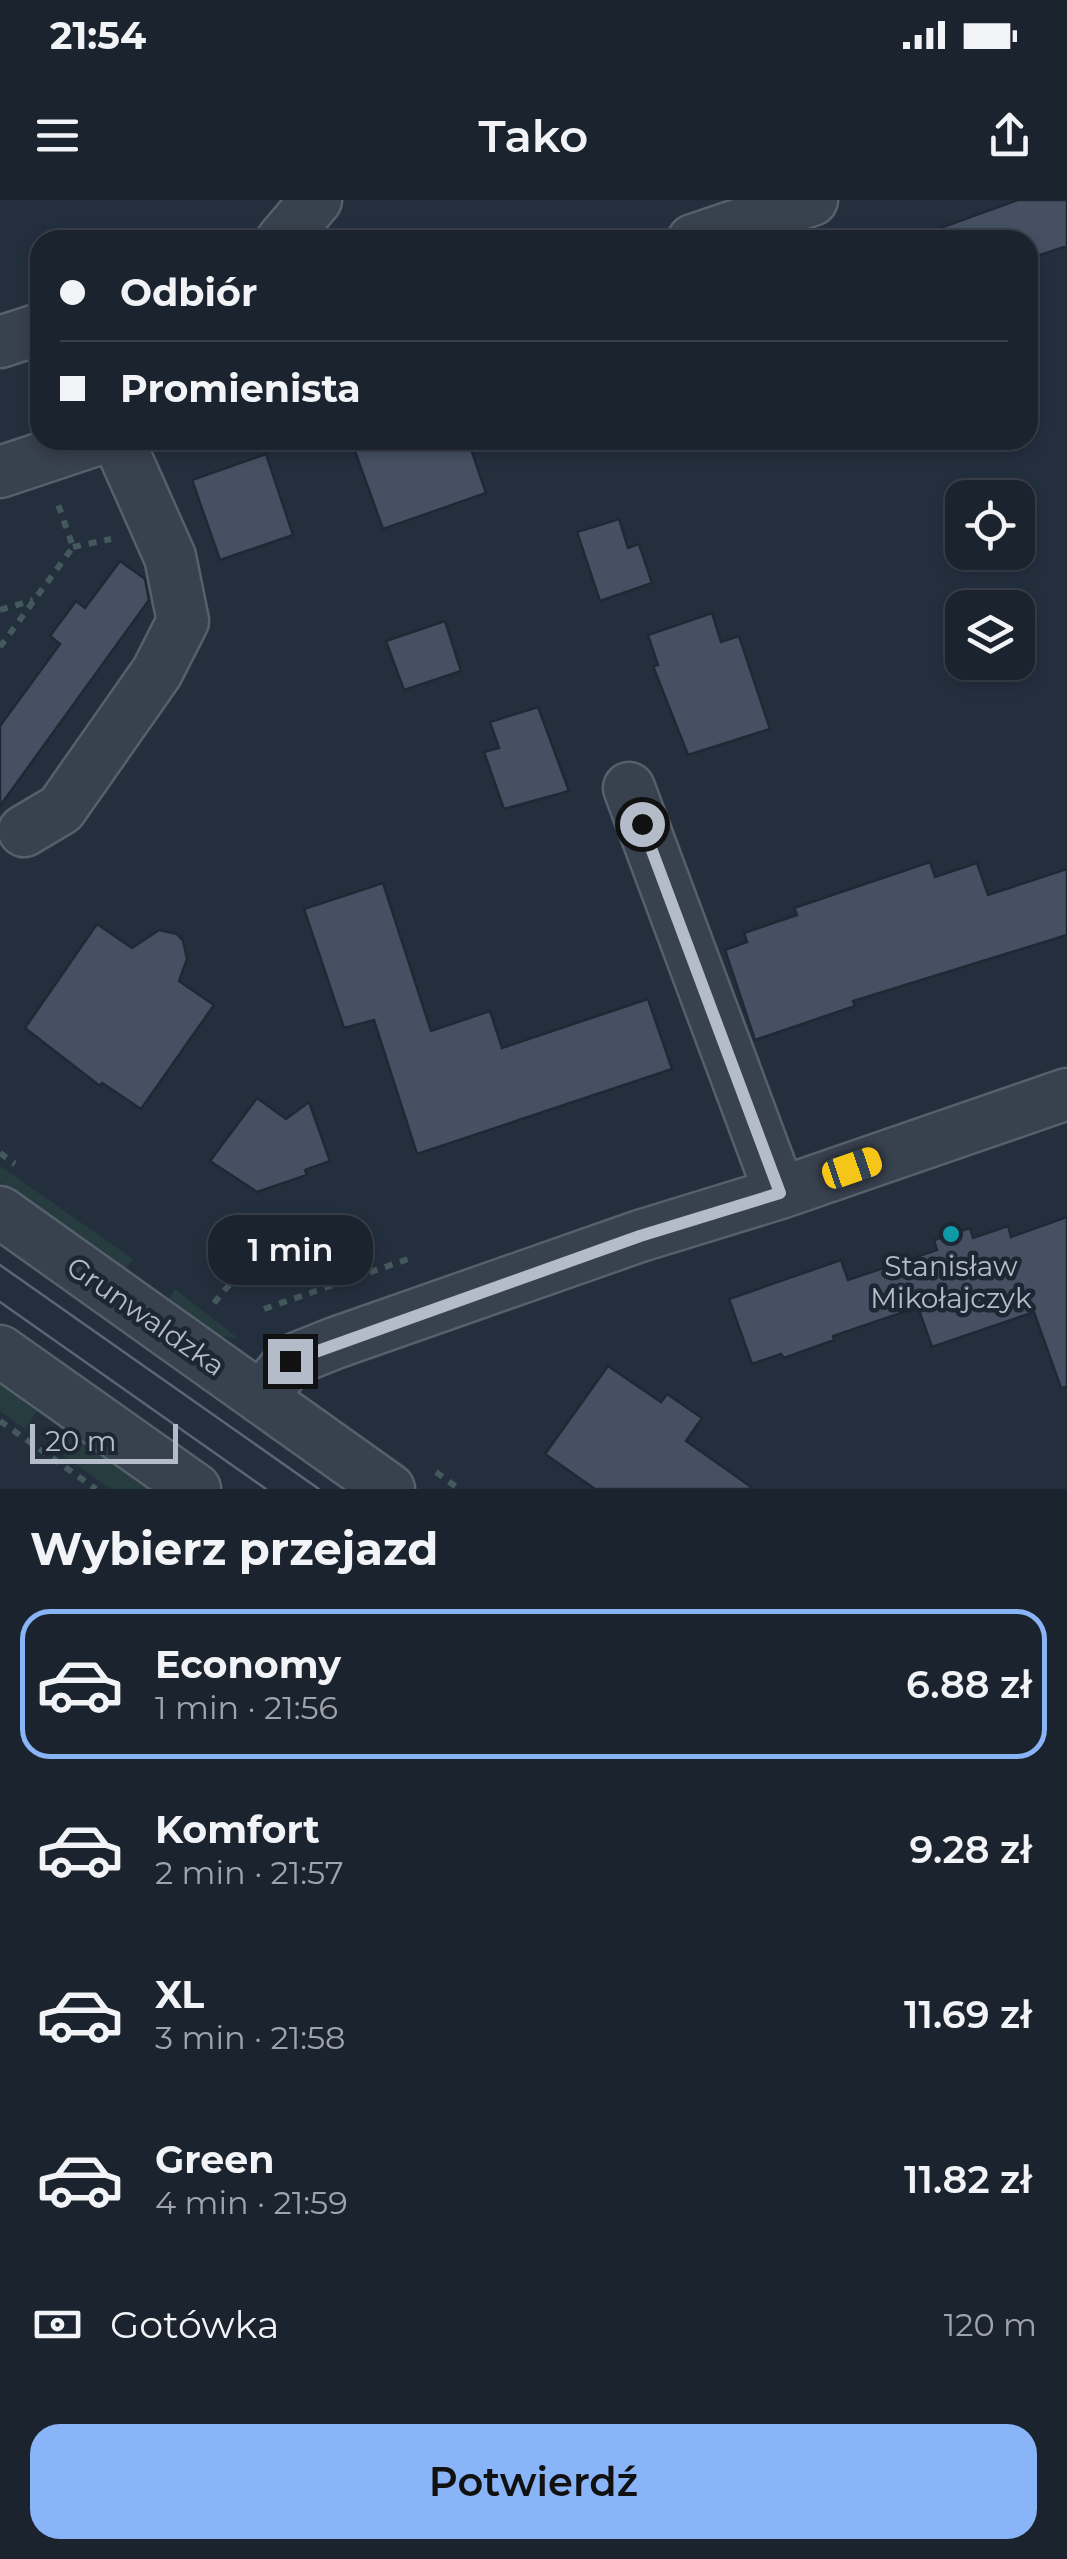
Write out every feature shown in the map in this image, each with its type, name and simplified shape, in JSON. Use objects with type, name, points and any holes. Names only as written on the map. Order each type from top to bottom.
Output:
[{"type":"street","points":[[290,230],[316,200]]},
{"type":"street","points":[[723,230],[812,200]]},
{"type":"street","points":[[0,342],[30,332]]},
{"type":"street","points":[[0,472],[66,450]]},
{"type":"street","points":[[24,831],[61,809],[157,672],[183,621],[170,557],[122,450]]},
{"type":"street","points":[[629,788],[780,1193]]},
{"type":"street","points":[[261,1398],[290,1361],[640,1236],[780,1193],[1067,1094]]},
{"type":"street","name":"Grunwaldzka","points":[[0,1212],[389,1489]]},
{"type":"street","points":[[0,1351],[196,1489]]},
{"type":"path","points":[[0,647],[73,546],[54,493]]},
{"type":"path","points":[[0,610],[34,600]]},
{"type":"path","points":[[214,1304],[232,1284],[254,1278],[300,1278],[329,1285],[402,1320]]},
{"type":"path","points":[[0,1421],[96,1489]]},
{"type":"green space","points":[[0,1166],[133,1259],[125,1270],[0,1182]]},
{"type":"green space","points":[[175,1289],[239,1339],[219,1336],[168,1300]]},
{"type":"green space","points":[[0,1383],[38,1410],[25,1429],[0,1411]]},
{"type":"green space","points":[[68,1430],[151,1489],[111,1489],[54,1449]]},
{"type":"building","points":[[1018,200],[1067,200],[1067,246],[1038,256],[1038,230],[935,230]]},
{"type":"building","points":[[355,450],[471,450],[486,493],[383,529]]},
{"type":"building","points":[[266,454],[293,535],[220,560],[192,480]]},
{"type":"building","points":[[619,519],[628,548],[639,544],[652,583],[600,601],[577,532]]},
{"type":"building","points":[[120,561],[145,579],[149,600],[0,806],[0,726],[60,644],[50,636],[76,601],[85,608]]},
{"type":"building","points":[[712,613],[721,642],[739,636],[770,729],[688,755],[653,666],[658,665],[648,635]]},
{"type":"building","points":[[445,621],[461,671],[404,690],[386,641]]},
{"type":"building","points":[[538,707],[569,791],[504,809],[484,752],[499,748],[490,722]]},
{"type":"building","points":[[930,862],[935,877],[977,863],[988,895],[1067,869],[1067,935],[853,1001],[855,1006],[755,1040],[725,950],[747,942],[744,933],[797,915],[794,908]]},
{"type":"building","points":[[383,883],[431,1031],[490,1011],[502,1048],[648,999],[672,1069],[417,1154],[374,1020],[344,1028],[304,909]]},
{"type":"building","points":[[97,924],[132,948],[159,930],[177,934],[187,959],[179,981],[214,1005],[141,1109],[102,1083],[100,1086],[25,1028]]},
{"type":"building","points":[[257,1098],[286,1119],[309,1102],[330,1161],[305,1170],[307,1175],[257,1192],[210,1161]]},
{"type":"building","points":[[1067,1217],[1067,1387],[1061,1388],[1034,1312],[932,1347],[918,1307],[833,1336],[834,1340],[784,1358],[781,1354],[752,1364],[729,1299],[841,1260],[848,1280],[937,1250],[934,1240],[970,1228],[973,1238],[1008,1226],[1011,1237]]},
{"type":"building","points":[[608,1366],[661,1402],[667,1394],[702,1418],[686,1441],[754,1489],[595,1489],[545,1454]]},
{"type":"tram line","points":[[0,1265],[319,1489]]},
{"type":"tram line","points":[[0,1302],[266,1489]]},
{"type":"place","name":"Stanisław Mikołajczyk","points":[[951,1234]]},
{"type":"route","points":[[290,1361],[640,1236],[780,1193],[642,824]]}]
